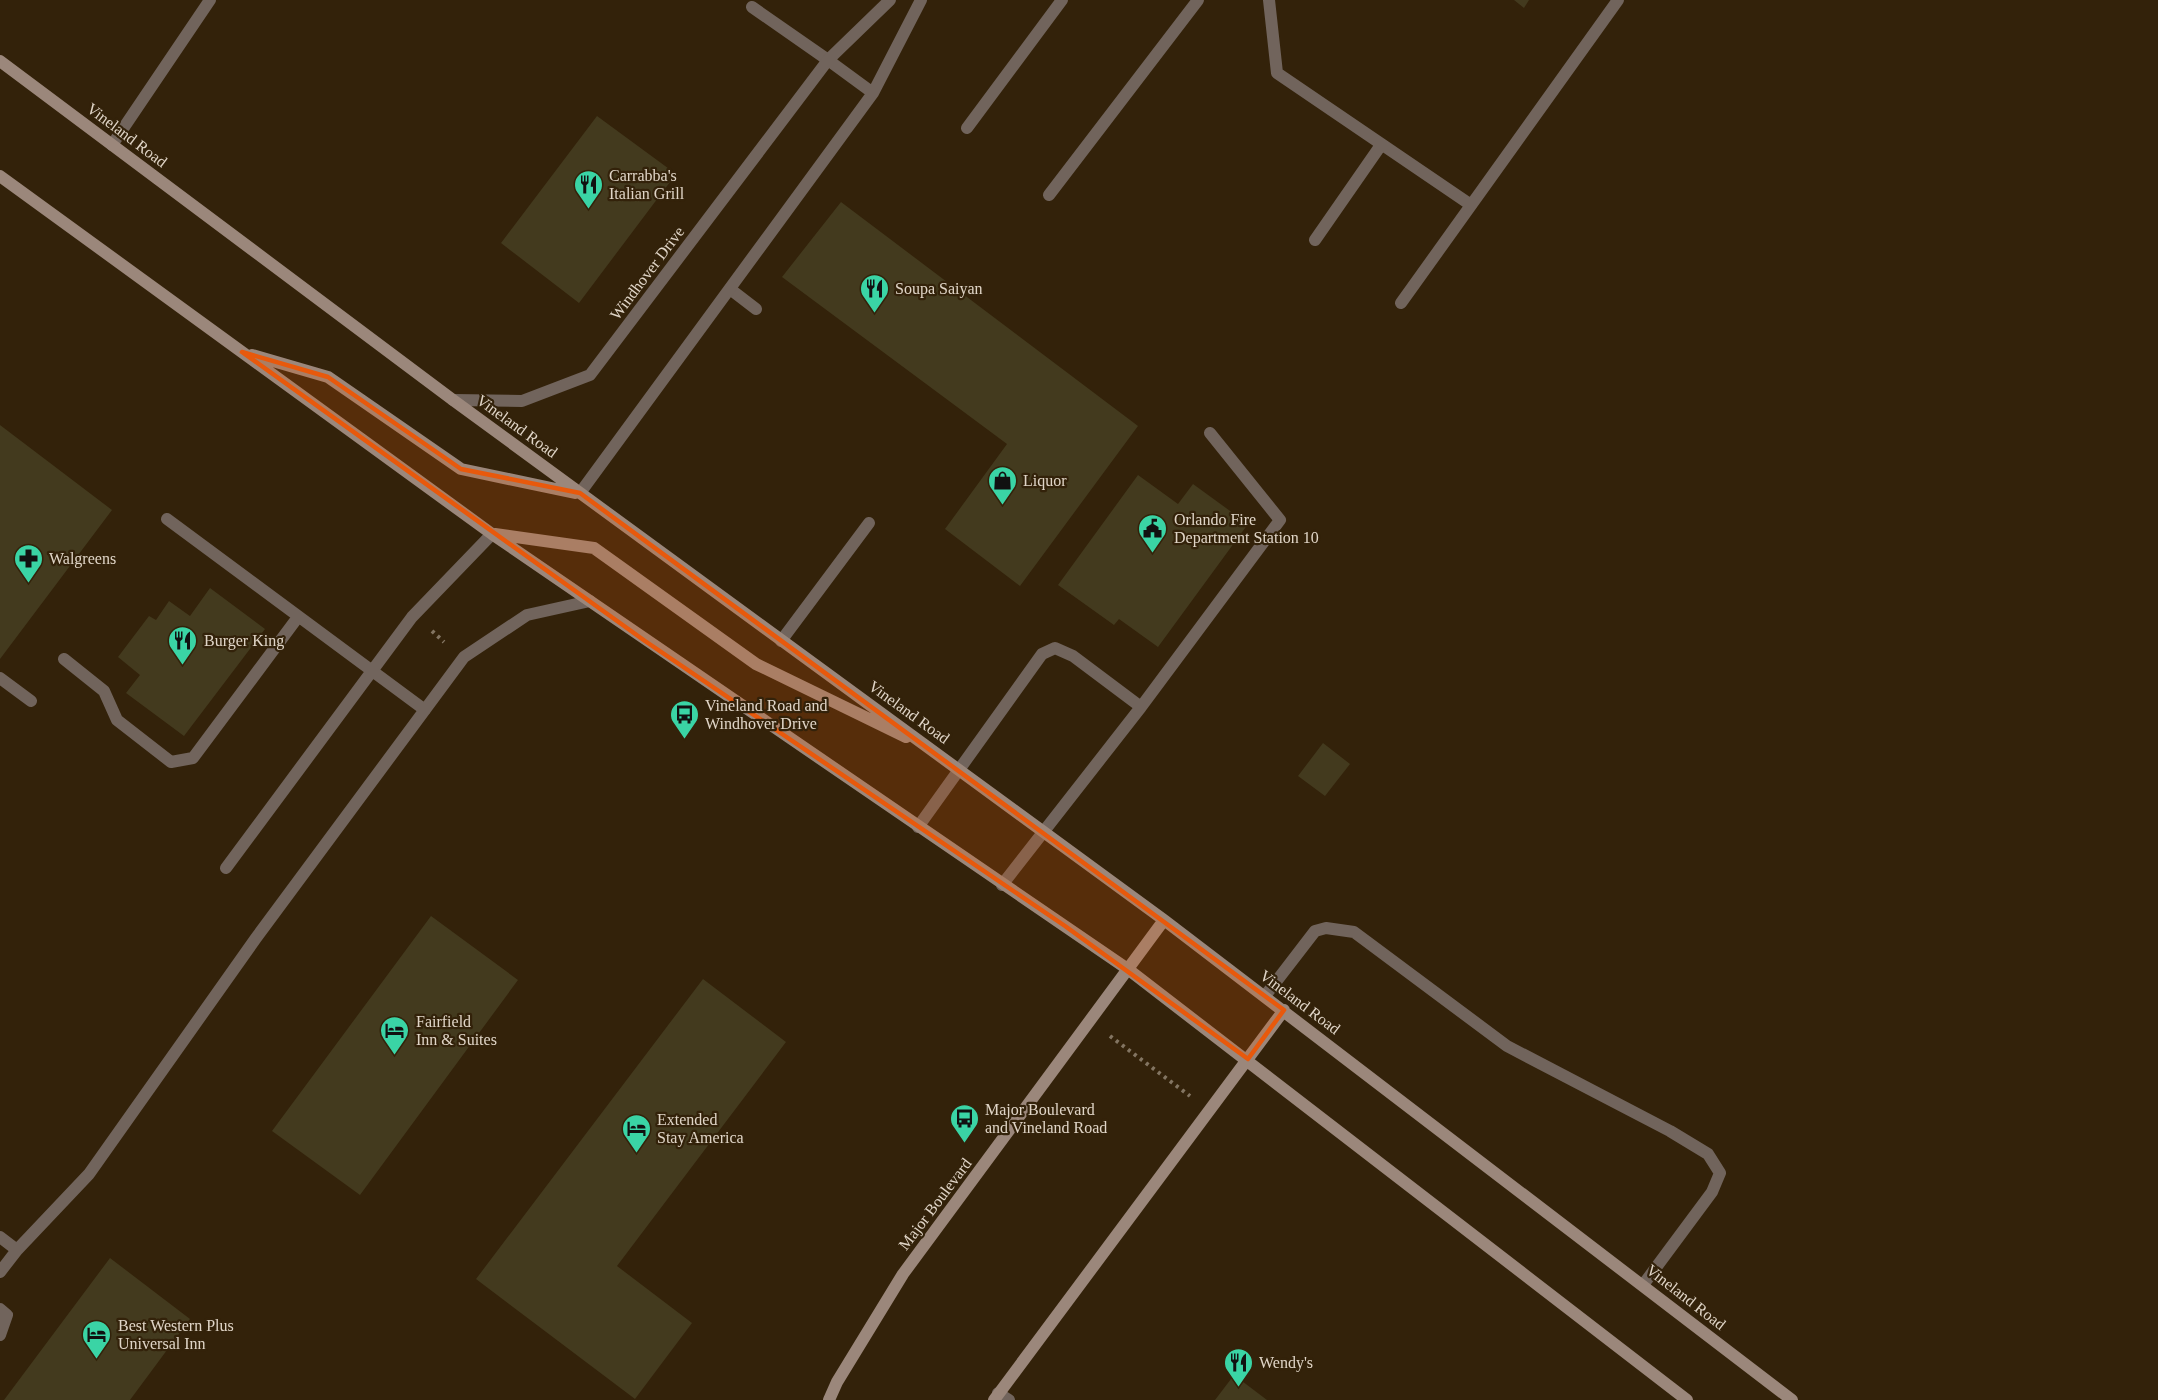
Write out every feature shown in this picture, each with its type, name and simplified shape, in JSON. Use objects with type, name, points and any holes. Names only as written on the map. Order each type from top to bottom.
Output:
[{"type":"street","points":[[112,145],[210,0]]},
{"type":"street","name":"Windhover Drive","points":[[453,400],[522,401],[590,375],[828,60],[890,0]]},
{"type":"street","points":[[242,352],[328,377],[461,469],[580,494],[873,93],[921,0]]},
{"type":"street","points":[[966,128],[1062,0]]},
{"type":"street","points":[[1049,195],[1198,0]]},
{"type":"street","points":[[1269,0],[1277,73],[1471,205]]},
{"type":"street","points":[[1401,303],[1618,0]]},
{"type":"street","points":[[752,7],[873,93]]},
{"type":"street","name":"Vineland Road","points":[[0,61],[580,494],[960,768],[1164,920],[1792,1400]]},
{"type":"street","points":[[1314,240],[1381,145]]},
{"type":"street","points":[[0,176],[492,534],[1129,970],[1248,1059],[1687,1400]]},
{"type":"street","points":[[730,290],[756,309]]},
{"type":"street","points":[[1002,885],[1141,707],[1280,520],[1210,433]]},
{"type":"street","points":[[167,519],[425,710]]},
{"type":"street","points":[[781,641],[869,523]]},
{"type":"street","points":[[226,868],[412,617],[492,534]]},
{"type":"street","points":[[492,534],[594,548],[756,664],[936,752]]},
{"type":"street","points":[[0,1272],[17,1250],[89,1174],[256,938],[464,657],[526,615],[590,601]]},
{"type":"street","points":[[64,659],[104,691],[117,720],[171,762],[193,758],[298,617]]},
{"type":"street","points":[[918,827],[1042,654],[1055,648],[1073,656],[1141,707]]},
{"type":"street","points":[[0,678],[31,701]]},
{"type":"street","name":"Major Boulevard","points":[[829,1400],[837,1382],[903,1274],[1164,920]]},
{"type":"street","points":[[1265,996],[1315,931],[1326,928],[1354,932],[1507,1046],[1670,1131],[1708,1154],[1720,1173],[1712,1192],[1643,1285]]},
{"type":"street","points":[[1009,1400],[996,1396],[1284,1010]]},
{"type":"street","points":[[0,1237],[17,1250]]},
{"type":"street","points":[[0,1310],[7,1315],[0,1335]]},
{"type":"path","points":[[429,628],[447,644]]},
{"type":"path","points":[[1110,1036],[1190,1096]]},
{"type":"highlighted area","points":[[242,352],[328,377],[461,469],[580,493],[1284,1010],[1248,1059],[1065,926],[645,641]]},
{"type":"building","points":[[1514,0],[1529,0],[1524,8]]},
{"type":"building","name":"Carrabba's Italian Grill","points":[[597,116],[676,174],[579,303],[501,243]]},
{"type":"building","points":[[841,202],[1138,426],[1020,586],[945,529],[1007,444],[782,277]]},
{"type":"building","name":"Walgreens","points":[[0,425],[112,510],[0,659]]},
{"type":"building","name":"Orlando Fire Department Station 10","points":[[1138,475],[1178,504],[1193,484],[1248,524],[1158,647],[1119,619],[1114,625],[1058,585]]},
{"type":"building","name":"Burger King","points":[[210,588],[265,629],[184,736],[126,693],[140,675],[118,657],[149,616],[156,620],[169,601],[190,616]]},
{"type":"building","points":[[1323,743],[1350,764],[1325,796],[1298,776]]},
{"type":"building","name":"Fairfield Inn & Suites","points":[[431,916],[518,980],[360,1195],[272,1131]]},
{"type":"building","name":"Extended Stay America","points":[[703,979],[786,1042],[617,1266],[692,1323],[635,1399],[476,1279]]},
{"type":"building","name":"Best Western Plus Universal Inn","points":[[110,1258],[190,1319],[130,1400],[4,1400]]},
{"type":"building","name":"Wendy's","points":[[1234,1375],[1267,1400],[1215,1400]]},
{"type":"place","name":"Carrabba's Italian Grill","points":[[588,210]]},
{"type":"place","name":"Soupa Saiyan","points":[[874,314]]},
{"type":"place","name":"Liquor","points":[[1002,506]]},
{"type":"place","name":"Orlando Fire Department Station 10","points":[[1153,554]]},
{"type":"place","name":"Walgreens","points":[[28,584]]},
{"type":"place","name":"Burger King","points":[[183,666]]},
{"type":"place","name":"Vineland Road and Windhover Drive","points":[[684,740]]},
{"type":"place","name":"Fairfield Inn & Suites","points":[[395,1056]]},
{"type":"place","name":"Major Boulevard and Vineland Road","points":[[964,1144]]},
{"type":"place","name":"Extended Stay America","points":[[636,1154]]},
{"type":"place","name":"Best Western Plus Universal Inn","points":[[97,1360]]},
{"type":"place","name":"Wendy's","points":[[1238,1388]]}]
